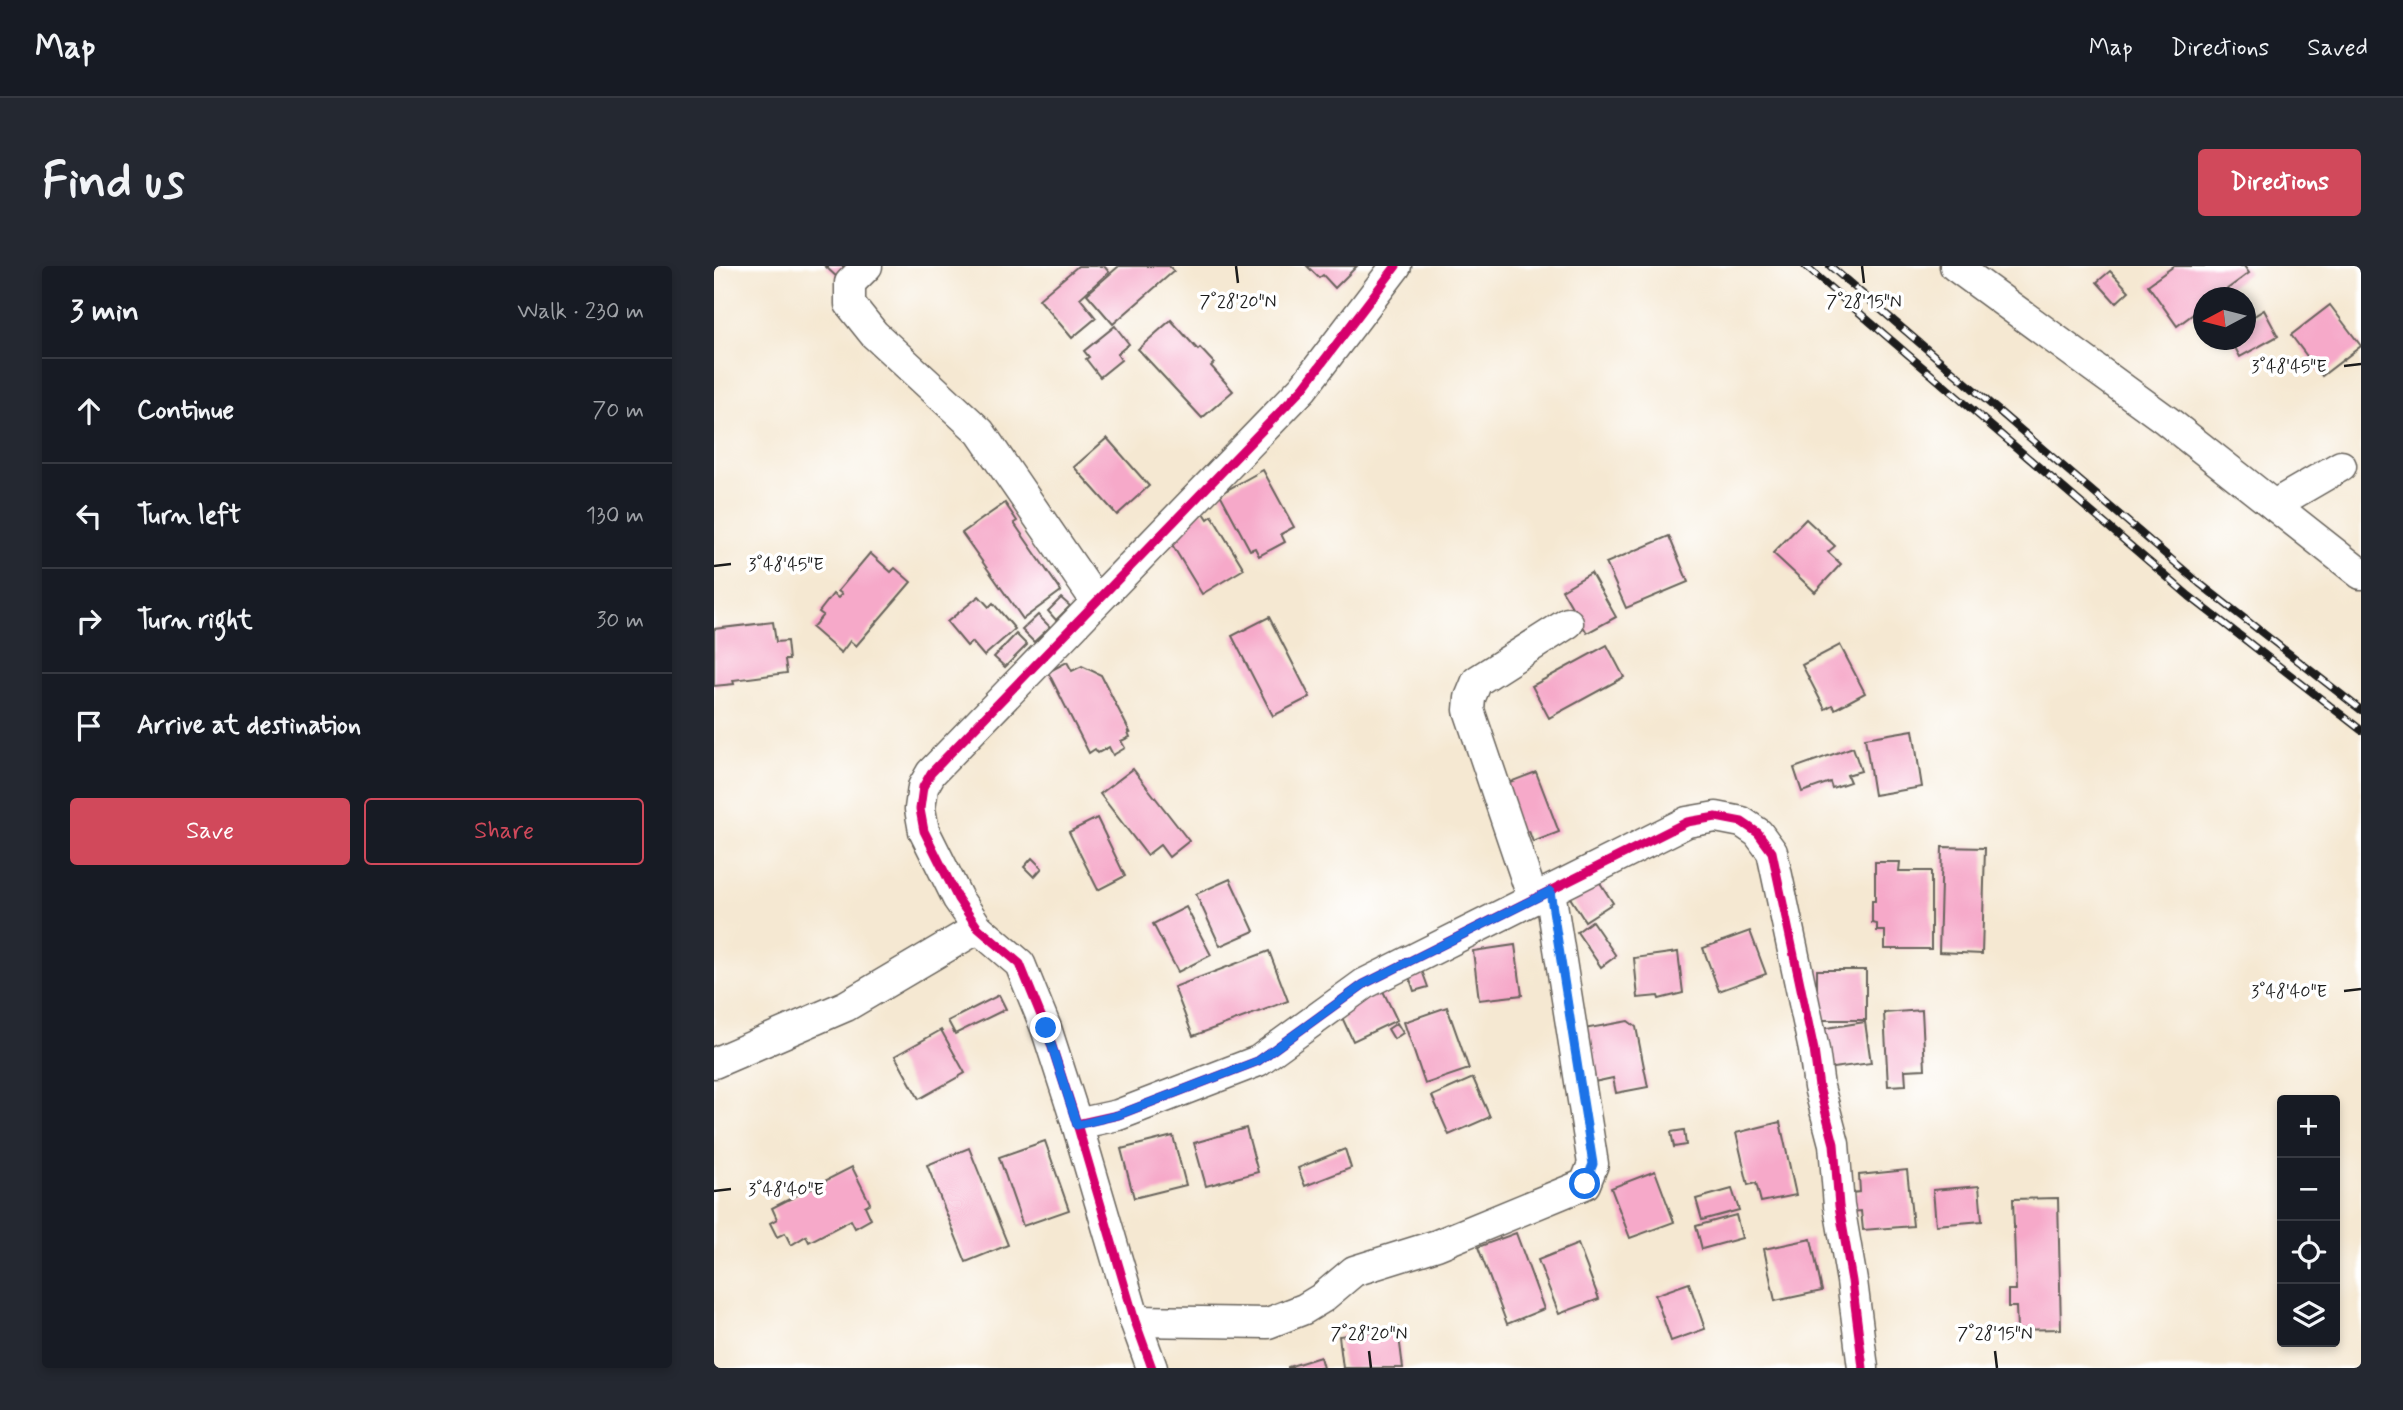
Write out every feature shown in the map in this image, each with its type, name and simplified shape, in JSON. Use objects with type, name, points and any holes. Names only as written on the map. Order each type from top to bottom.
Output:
[{"type":"street","points":[[867,266],[850,283],[850,304],[874,334],[980,432],[1096,601]]},
{"type":"street","points":[[1152,1368],[1135,1321],[1046,1028],[1020,964],[978,928],[958,900],[924,831],[920,809],[923,787],[931,773],[1303,387],[1396,266]]},
{"type":"street","points":[[1955,266],[2166,420],[2361,574]]},
{"type":"street","points":[[2274,505],[2341,466]]},
{"type":"street","points":[[1135,1321],[1268,1323],[1322,1298],[1354,1271],[1437,1245],[1585,1184],[1593,1164],[1542,895],[1469,710],[1470,698],[1477,681],[1568,623]]},
{"type":"street","points":[[1077,1125],[1118,1115],[1258,1061],[1364,984],[1687,822],[1717,817],[1742,822],[1758,833],[1772,852],[1814,1050],[1819,1087],[1834,1144],[1839,1206],[1863,1368]]},
{"type":"street","points":[[714,1063],[846,1006],[978,928]]},
{"type":"building","points":[[825,266],[850,266],[839,279]]},
{"type":"building","points":[[1078,266],[1104,266],[1109,272],[1080,298],[1096,318],[1072,338],[1039,299]]},
{"type":"building","points":[[1119,266],[1169,266],[1174,271],[1113,324],[1087,294]]},
{"type":"building","points":[[1307,266],[1357,266],[1335,288],[1323,275],[1319,278]]},
{"type":"building","points":[[2174,266],[2244,266],[2249,273],[2230,287],[2193,287],[2193,314],[2177,326],[2148,285]]},
{"type":"building","points":[[2110,271],[2129,291],[2116,303],[2097,282]]},
{"type":"building","points":[[2330,305],[2361,346],[2322,376],[2291,335]]},
{"type":"building","points":[[2264,310],[2278,336],[2256,348],[2256,315]]},
{"type":"building","points":[[1171,320],[1198,350],[1200,348],[1214,363],[1211,366],[1233,391],[1202,418],[1138,349]]},
{"type":"building","points":[[1115,326],[1129,344],[1117,354],[1121,360],[1100,377],[1086,359],[1089,357],[1084,351]]},
{"type":"building","points":[[2236,350],[2253,350],[2240,357]]},
{"type":"building","points":[[1107,438],[1149,486],[1117,515],[1074,467]]},
{"type":"building","points":[[1263,470],[1294,527],[1281,534],[1285,542],[1259,556],[1255,548],[1250,550],[1220,494]]},
{"type":"building","points":[[1005,503],[1017,521],[1014,523],[1061,591],[1023,619],[962,533]]},
{"type":"building","points":[[1202,510],[1208,519],[1212,516],[1244,569],[1202,594],[1168,538]]},
{"type":"building","points":[[1806,519],[1835,546],[1828,552],[1841,564],[1815,592],[1773,553]]},
{"type":"building","points":[[1669,536],[1688,582],[1626,608],[1606,563]]},
{"type":"building","points":[[870,553],[891,572],[895,568],[911,582],[856,646],[850,641],[841,653],[812,628],[823,615],[819,612],[833,594],[838,598],[842,594],[838,591]]},
{"type":"building","points":[[1591,573],[1616,617],[1587,633],[1562,590]]},
{"type":"building","points":[[979,596],[989,607],[993,603],[1015,629],[984,656],[972,642],[967,646],[947,622]]},
{"type":"building","points":[[1061,598],[1070,606],[1056,620],[1048,611]]},
{"type":"building","points":[[1038,615],[1050,627],[1034,642],[1022,630]]},
{"type":"building","points":[[1269,617],[1310,697],[1273,716],[1232,636]]},
{"type":"building","points":[[773,622],[776,642],[787,641],[787,673],[733,680],[734,684],[714,686],[714,629]]},
{"type":"building","points":[[1016,634],[1027,645],[1005,667],[994,657]]},
{"type":"building","points":[[1607,645],[1624,677],[1549,718],[1532,686]]},
{"type":"building","points":[[1840,645],[1865,693],[1835,709],[1832,705],[1825,709],[1802,665]]},
{"type":"building","points":[[1067,662],[1072,671],[1082,666],[1101,675],[1130,732],[1130,737],[1121,741],[1125,748],[1113,755],[1109,747],[1098,753],[1095,749],[1089,753],[1048,672]]},
{"type":"building","points":[[1913,730],[1922,787],[1874,795],[1865,738]]},
{"type":"building","points":[[1853,747],[1861,771],[1847,775],[1850,782],[1832,788],[1830,782],[1802,792],[1794,768]]},
{"type":"building","points":[[1133,769],[1189,841],[1169,857],[1160,845],[1147,855],[1100,794]]},
{"type":"building","points":[[1536,772],[1559,832],[1533,842],[1529,831],[1516,837],[1497,787]]},
{"type":"building","points":[[1097,818],[1125,876],[1098,890],[1069,832]]},
{"type":"building","points":[[1942,847],[1985,848],[1982,954],[1939,952]]},
{"type":"building","points":[[1032,858],[1042,868],[1034,877],[1024,867]]},
{"type":"building","points":[[1875,862],[1900,862],[1899,871],[1931,871],[1931,949],[1885,949],[1885,931],[1877,931],[1877,924],[1872,923]]},
{"type":"building","points":[[1595,875],[1613,903],[1585,921],[1567,893]]},
{"type":"building","points":[[1230,879],[1254,931],[1220,946],[1196,894]]},
{"type":"building","points":[[1186,907],[1211,955],[1178,972],[1153,924]]},
{"type":"building","points":[[1592,921],[1616,956],[1601,967],[1577,932]]},
{"type":"building","points":[[1750,931],[1766,974],[1719,991],[1703,948]]},
{"type":"building","points":[[1515,945],[1522,995],[1479,1000],[1473,951]]},
{"type":"building","points":[[1269,951],[1288,1001],[1193,1036],[1174,987]]},
{"type":"building","points":[[1678,952],[1683,993],[1659,999],[1658,996],[1638,998],[1634,958]]},
{"type":"building","points":[[1421,968],[1428,987],[1414,991],[1408,973]]},
{"type":"building","points":[[1817,970],[1866,970],[1866,1020],[1817,1020]]},
{"type":"building","points":[[1383,991],[1397,1020],[1353,1041],[1339,1011]]},
{"type":"building","points":[[999,995],[1006,1009],[955,1034],[948,1021]]},
{"type":"building","points":[[1447,1007],[1469,1069],[1425,1084],[1404,1022]]},
{"type":"building","points":[[1922,1010],[1925,1069],[1905,1070],[1906,1085],[1888,1086],[1884,1013]]},
{"type":"building","points":[[1628,1021],[1636,1027],[1648,1087],[1616,1093],[1613,1078],[1594,1082],[1584,1029]]},
{"type":"building","points":[[1865,1022],[1871,1063],[1826,1069],[1820,1029]]},
{"type":"building","points":[[1397,1023],[1403,1033],[1394,1039],[1388,1029]]},
{"type":"building","points":[[941,1030],[965,1073],[919,1099],[895,1056]]},
{"type":"building","points":[[1473,1078],[1490,1117],[1449,1135],[1432,1096]]},
{"type":"building","points":[[1780,1122],[1796,1195],[1761,1202],[1756,1183],[1748,1185],[1736,1133]]},
{"type":"building","points":[[1246,1128],[1258,1172],[1206,1186],[1194,1143]]},
{"type":"building","points":[[1684,1130],[1686,1145],[1674,1147],[1671,1132]]},
{"type":"building","points":[[1173,1136],[1186,1185],[1134,1198],[1121,1149]]},
{"type":"building","points":[[1045,1141],[1069,1210],[1023,1226],[999,1157]]},
{"type":"building","points":[[969,1148],[1008,1245],[966,1262],[927,1165]]},
{"type":"building","points":[[1345,1149],[1351,1168],[1305,1186],[1298,1168]]},
{"type":"building","points":[[852,1167],[870,1203],[865,1206],[871,1219],[855,1228],[851,1220],[809,1242],[806,1236],[791,1245],[785,1233],[777,1237],[770,1223],[777,1219],[772,1208]]},
{"type":"building","points":[[1907,1170],[1913,1226],[1863,1230],[1861,1211],[1851,1212],[1850,1193],[1860,1192],[1859,1175]]},
{"type":"building","points":[[1655,1171],[1674,1222],[1630,1238],[1611,1188]]},
{"type":"building","points":[[1979,1186],[1982,1221],[1936,1225],[1933,1190]]},
{"type":"building","points":[[1732,1189],[1739,1210],[1702,1220],[1696,1199]]},
{"type":"building","points":[[2058,1198],[2061,1329],[2017,1330],[2016,1307],[2008,1307],[2008,1290],[2016,1290],[2013,1199]]},
{"type":"building","points":[[1736,1215],[1742,1238],[1702,1249],[1696,1226]]},
{"type":"building","points":[[1516,1233],[1544,1309],[1507,1324],[1478,1247]]},
{"type":"building","points":[[1811,1239],[1822,1291],[1775,1301],[1764,1249]]},
{"type":"building","points":[[1578,1244],[1599,1299],[1559,1314],[1538,1260]]},
{"type":"building","points":[[1689,1283],[1705,1329],[1671,1341],[1655,1295]]},
{"type":"building","points":[[1398,1328],[1403,1368],[1343,1368],[1339,1336]]},
{"type":"building","points":[[1320,1357],[1323,1368],[1288,1368],[1288,1367]]},
{"type":"railway","points":[[1805,266],[2189,596],[2361,730]]},
{"type":"railway","points":[[1830,266],[2199,583],[2361,710]]},
{"type":"cycle path","points":[[1152,1368],[1135,1321],[1046,1028],[1020,964],[978,928],[958,899],[924,831],[920,809],[923,787],[931,773],[1303,388],[1396,266]]},
{"type":"cycle path","points":[[1077,1124],[1118,1115],[1258,1061],[1364,984],[1687,822],[1716,817],[1742,822],[1758,833],[1772,852],[1814,1050],[1819,1087],[1834,1144],[1839,1206],[1863,1368]]},
{"type":"route","points":[[1046,1028],[1077,1125],[1118,1115],[1258,1061],[1364,984],[1550,891],[1593,1164],[1585,1184]]}]
